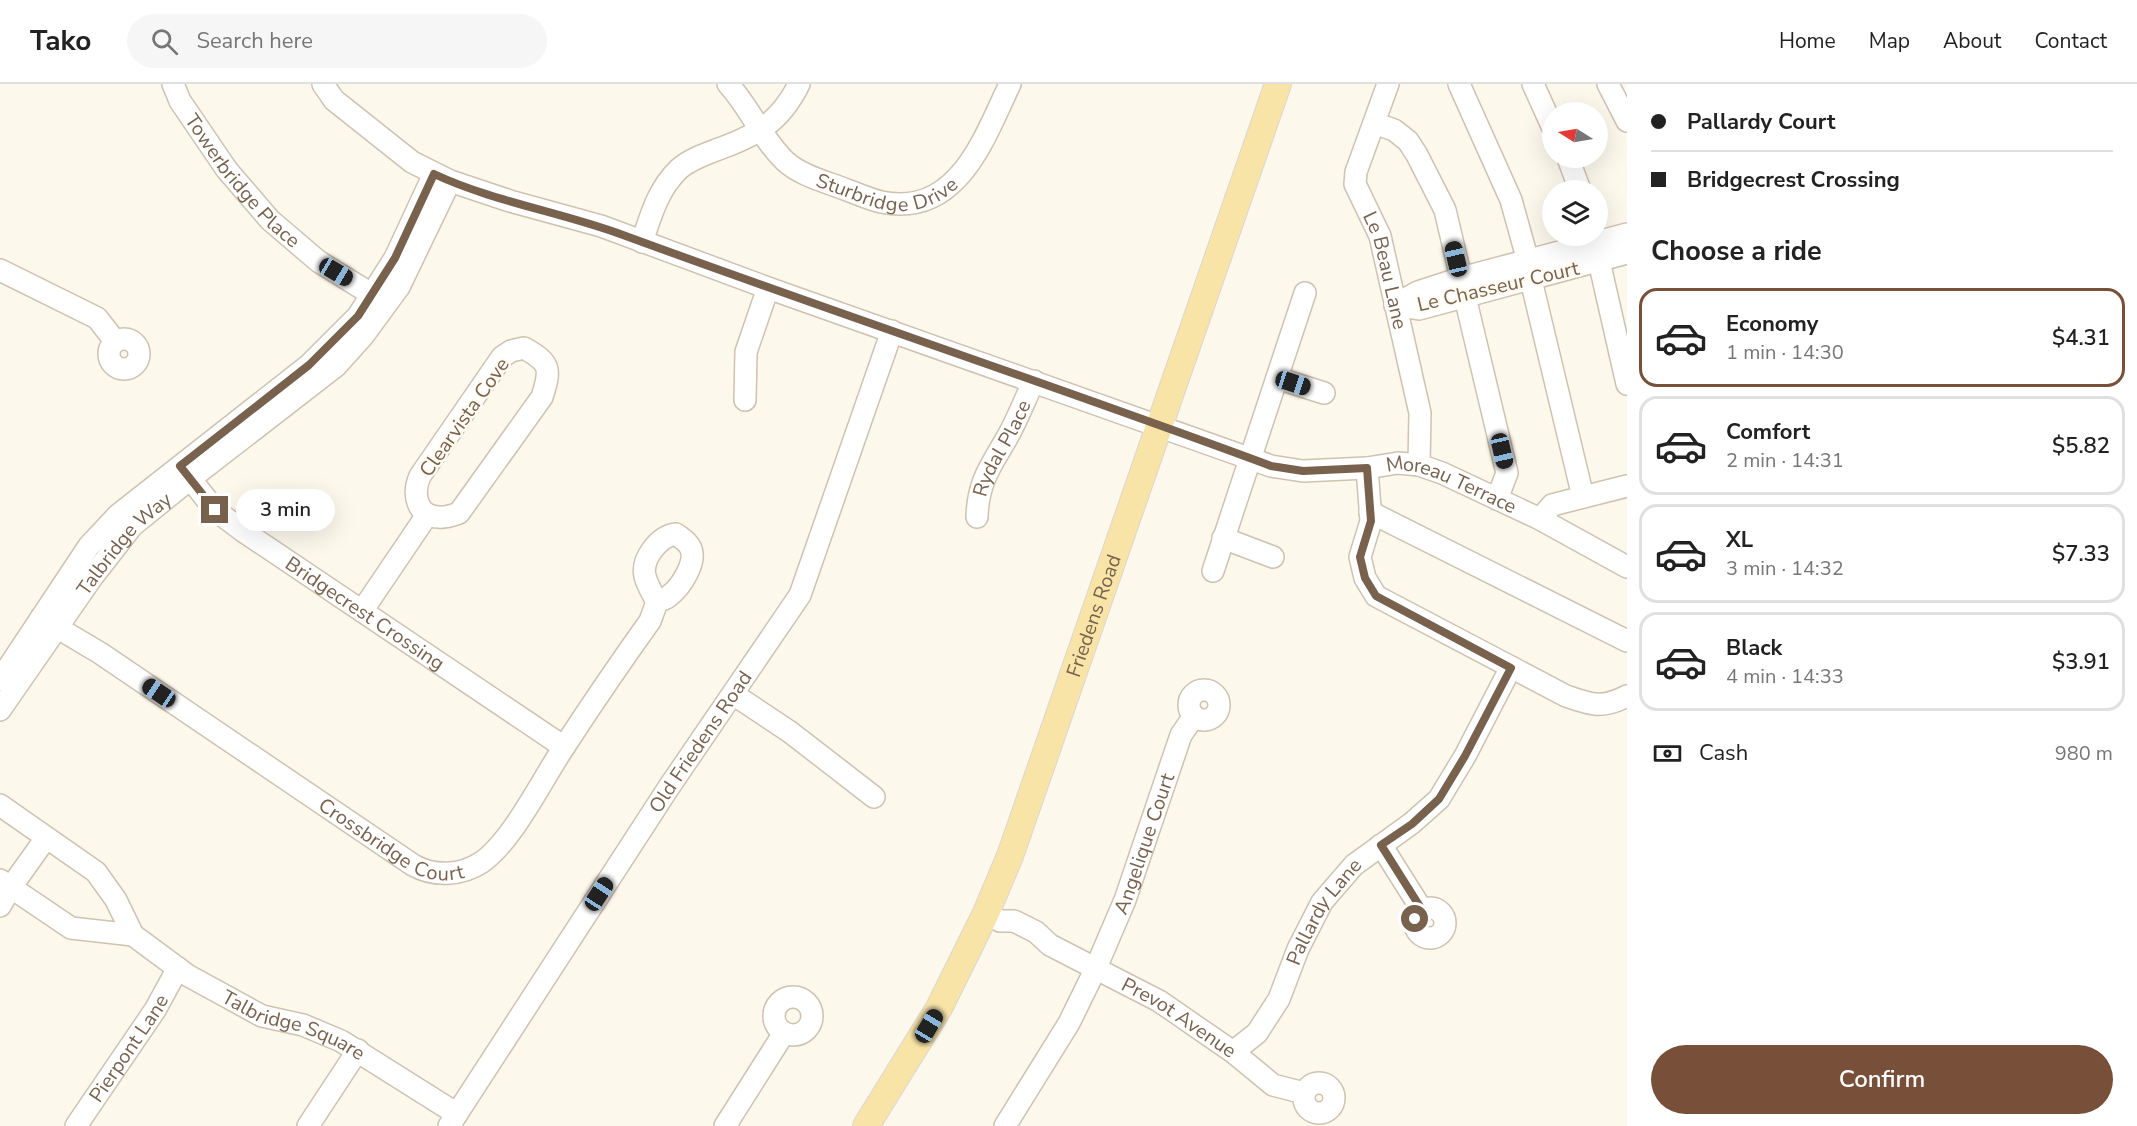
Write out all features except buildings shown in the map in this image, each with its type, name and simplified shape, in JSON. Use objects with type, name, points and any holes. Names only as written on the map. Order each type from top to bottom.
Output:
[{"type":"main road","name":"Friedens Road","points":[[866,1126],[993,917],[1030,803],[1278,84]]},
{"type":"street","name":"Towerbridge Place","points":[[173,84],[180,100],[227,170],[270,220],[318,261],[380,299]]},
{"type":"street","name":"Moreau Terrace","points":[[323,84],[334,100],[412,162],[442,177],[510,201],[601,226],[768,288],[1271,466],[1303,471],[1367,468],[1398,463],[1419,465],[1442,473],[1540,519],[1627,567]]},
{"type":"street","name":"Sturbridge Drive","points":[[728,84],[771,146],[787,163],[802,172],[882,202],[894,204],[919,201],[941,192],[959,177],[975,156],[1010,84]]},
{"type":"street","points":[[642,242],[659,193],[681,167],[695,159],[746,139],[761,130],[785,109],[799,84]]},
{"type":"street","name":"Le Beau Lane","points":[[1388,84],[1356,172],[1355,184],[1380,236],[1420,413],[1419,465]]},
{"type":"street","points":[[1459,84],[1511,200],[1530,270],[1583,497]]},
{"type":"street","points":[[1533,84],[1542,104]]},
{"type":"street","points":[[1608,84],[1627,121]]},
{"type":"street","points":[[1374,123],[1394,130],[1408,141],[1417,154],[1444,210],[1507,473],[1497,499]]},
{"type":"street","name":"Talbridge Way","points":[[0,710],[89,546],[118,515],[185,472],[309,365],[358,316],[380,299],[395,258],[442,177]]},
{"type":"street","name":"Le Chasseur Court","points":[[1608,242],[1627,234]]},
{"type":"street","points":[[1597,246],[1627,384]]},
{"type":"street","name":"Le Chasseur Court","points":[[1395,305],[1419,309],[1463,287],[1530,270],[1597,246],[1627,253]]},
{"type":"street","points":[[0,270],[97,318],[115,341]]},
{"type":"street","points":[[746,400],[746,352],[768,288]]},
{"type":"street","points":[[1213,571],[1305,293]]},
{"type":"street","name":"Old Friedens Road","points":[[453,1120],[657,806],[800,595],[892,330]]},
{"type":"street","name":"Clearvista Cove","points":[[524,348],[540,357],[549,377],[542,397],[459,513],[441,518],[427,515],[419,506],[416,485],[502,357],[511,351],[524,348]]},
{"type":"street","points":[[1277,378],[1324,393]]},
{"type":"street","name":"Rydal Place","points":[[977,518],[979,492],[984,476],[1009,434],[1034,381]]},
{"type":"street","points":[[1367,468],[1371,521],[1360,557],[1365,578],[1376,596],[1566,696],[1591,704],[1611,704],[1627,696]]},
{"type":"street","name":"Bridgecrest Crossing","points":[[185,472],[215,510],[564,747]]},
{"type":"street","points":[[1540,519],[1552,505],[1627,486]]},
{"type":"street","points":[[1370,512],[1627,641]]},
{"type":"street","points":[[362,611],[427,515]]},
{"type":"street","points":[[1223,538],[1273,557]]},
{"type":"street","name":"Crossbridge Court","points":[[49,623],[100,653],[424,871],[439,873],[462,872],[482,862],[506,839],[564,747],[650,621],[657,602]]},
{"type":"street","name":"Talbridge Way","points":[[0,680],[49,623]]},
{"type":"street","name":"Pallardy Lane","points":[[1233,1052],[1257,1033],[1279,999],[1298,949],[1322,902],[1354,865],[1412,824],[1439,799],[1465,756],[1511,668]]},
{"type":"street","points":[[734,694],[789,732],[874,797]]},
{"type":"street","name":"Angelique Court","points":[[1005,1126],[1069,1023],[1095,970],[1125,900],[1181,735],[1194,717]]},
{"type":"street","name":"Talbridge Square","points":[[0,805],[96,872],[116,900],[133,935],[178,968],[262,1016],[303,1025],[358,1050],[453,1120]]},
{"type":"street","points":[[0,906],[5,883],[46,838]]},
{"type":"street","points":[[1381,845],[1422,910]]},
{"type":"street","name":"Talbridge Square","points":[[5,883],[71,928],[133,935]]},
{"type":"street","name":"Prevot Avenue","points":[[993,917],[1006,933],[1032,946],[1050,945],[1159,1001],[1233,1052],[1273,1085],[1304,1094]]},
{"type":"street","name":"Pierpont Lane","points":[[76,1126],[155,1010],[178,968]]},
{"type":"street","points":[[725,1126],[784,1033]]},
{"type":"street","points":[[308,1126],[358,1050]]},
{"type":"route","points":[[215,510],[180,466],[309,365],[358,316],[395,258],[434,174],[510,201],[601,226],[768,288],[1271,466],[1303,471],[1367,468],[1371,521],[1360,557],[1365,578],[1376,596],[1511,668],[1465,756],[1439,799],[1412,824],[1381,845],[1422,910],[1415,919]]}]
